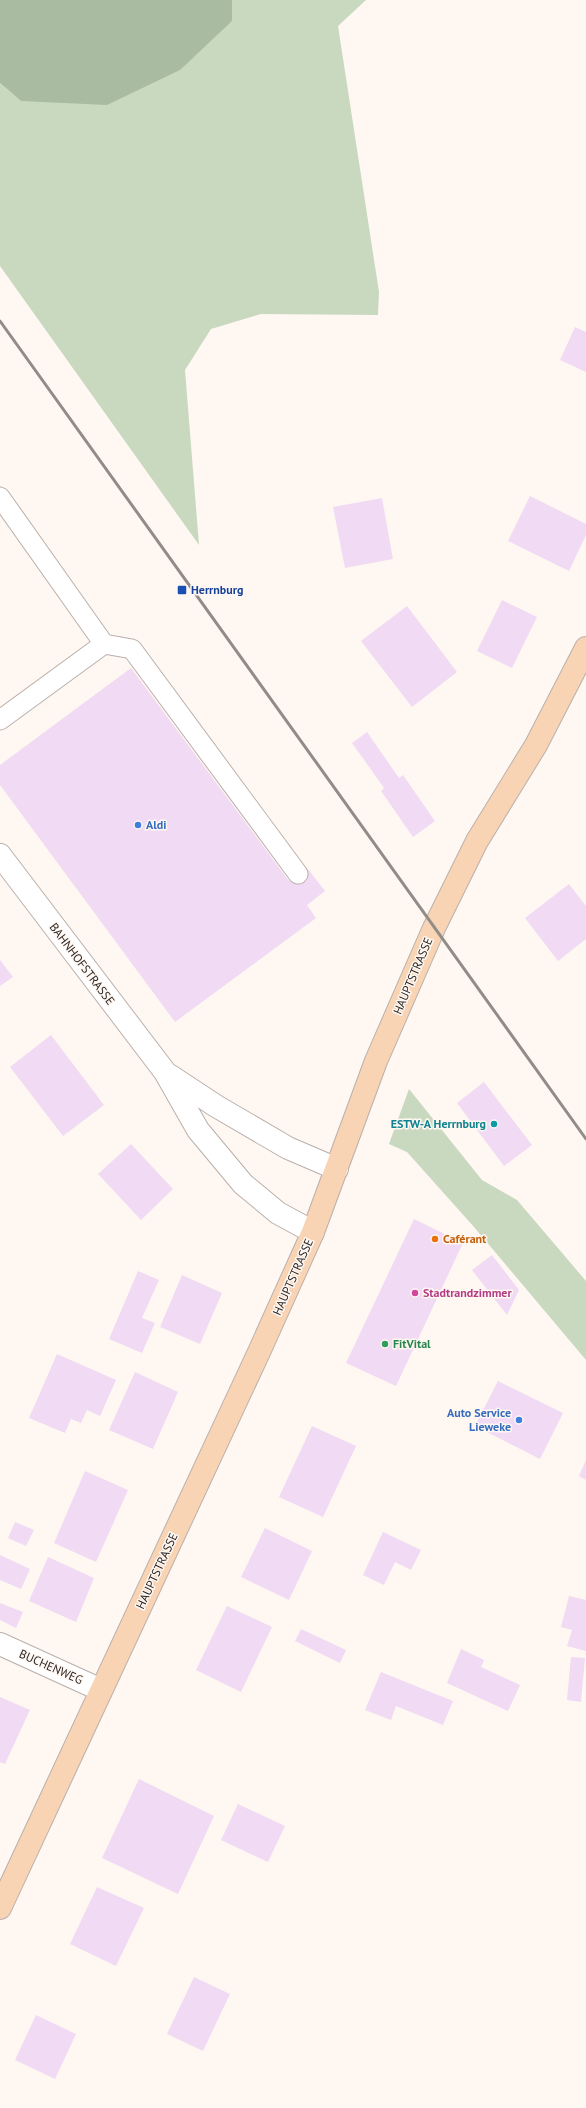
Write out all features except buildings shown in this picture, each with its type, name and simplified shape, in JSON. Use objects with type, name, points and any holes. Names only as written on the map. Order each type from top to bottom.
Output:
[{"type":"main road","name":"HAUPTSTRASSE","points":[[0,1908],[259,1352],[313,1232],[376,1062],[434,928],[477,841],[536,745],[586,648]]},
{"type":"street","name":"BAHNHOFSTRASSE","points":[[0,855],[165,1072],[198,1130],[243,1184],[278,1213],[313,1232]]},
{"type":"street","name":"BAHNHOFSTRASSE","points":[[165,1072],[216,1106],[288,1148],[337,1169]]},
{"type":"street","name":"BUCHENWEG","points":[[0,1644],[101,1690]]},
{"type":"lane","points":[[0,497],[104,644],[132,649],[298,874]]},
{"type":"lane","points":[[0,720],[104,644]]},
{"type":"green space","points":[[0,0],[232,0],[232,21],[180,70],[107,105],[21,101],[0,83]]},
{"type":"green space","points":[[232,0],[366,0],[338,26],[379,292],[378,315],[261,314],[211,329],[185,370],[199,545],[0,266],[0,83],[21,101],[232,21]]},
{"type":"green space","points":[[409,1089],[482,1180],[517,1200],[586,1281],[586,1360],[474,1227],[407,1152],[389,1144]]},
{"type":"railway","points":[[0,321],[586,1139]]},
{"type":"place","name":"Herrnburg","points":[[182,590]]},
{"type":"place","name":"Aldi","points":[[138,825]]},
{"type":"place","name":"ESTW-A Herrnburg","points":[[494,1124]]},
{"type":"place","name":"Caférant","points":[[435,1239]]},
{"type":"place","name":"Stadtrandzimmer","points":[[415,1293]]},
{"type":"place","name":"FitVital","points":[[385,1344]]},
{"type":"place","name":"Auto Service Lieweke","points":[[519,1420]]}]
